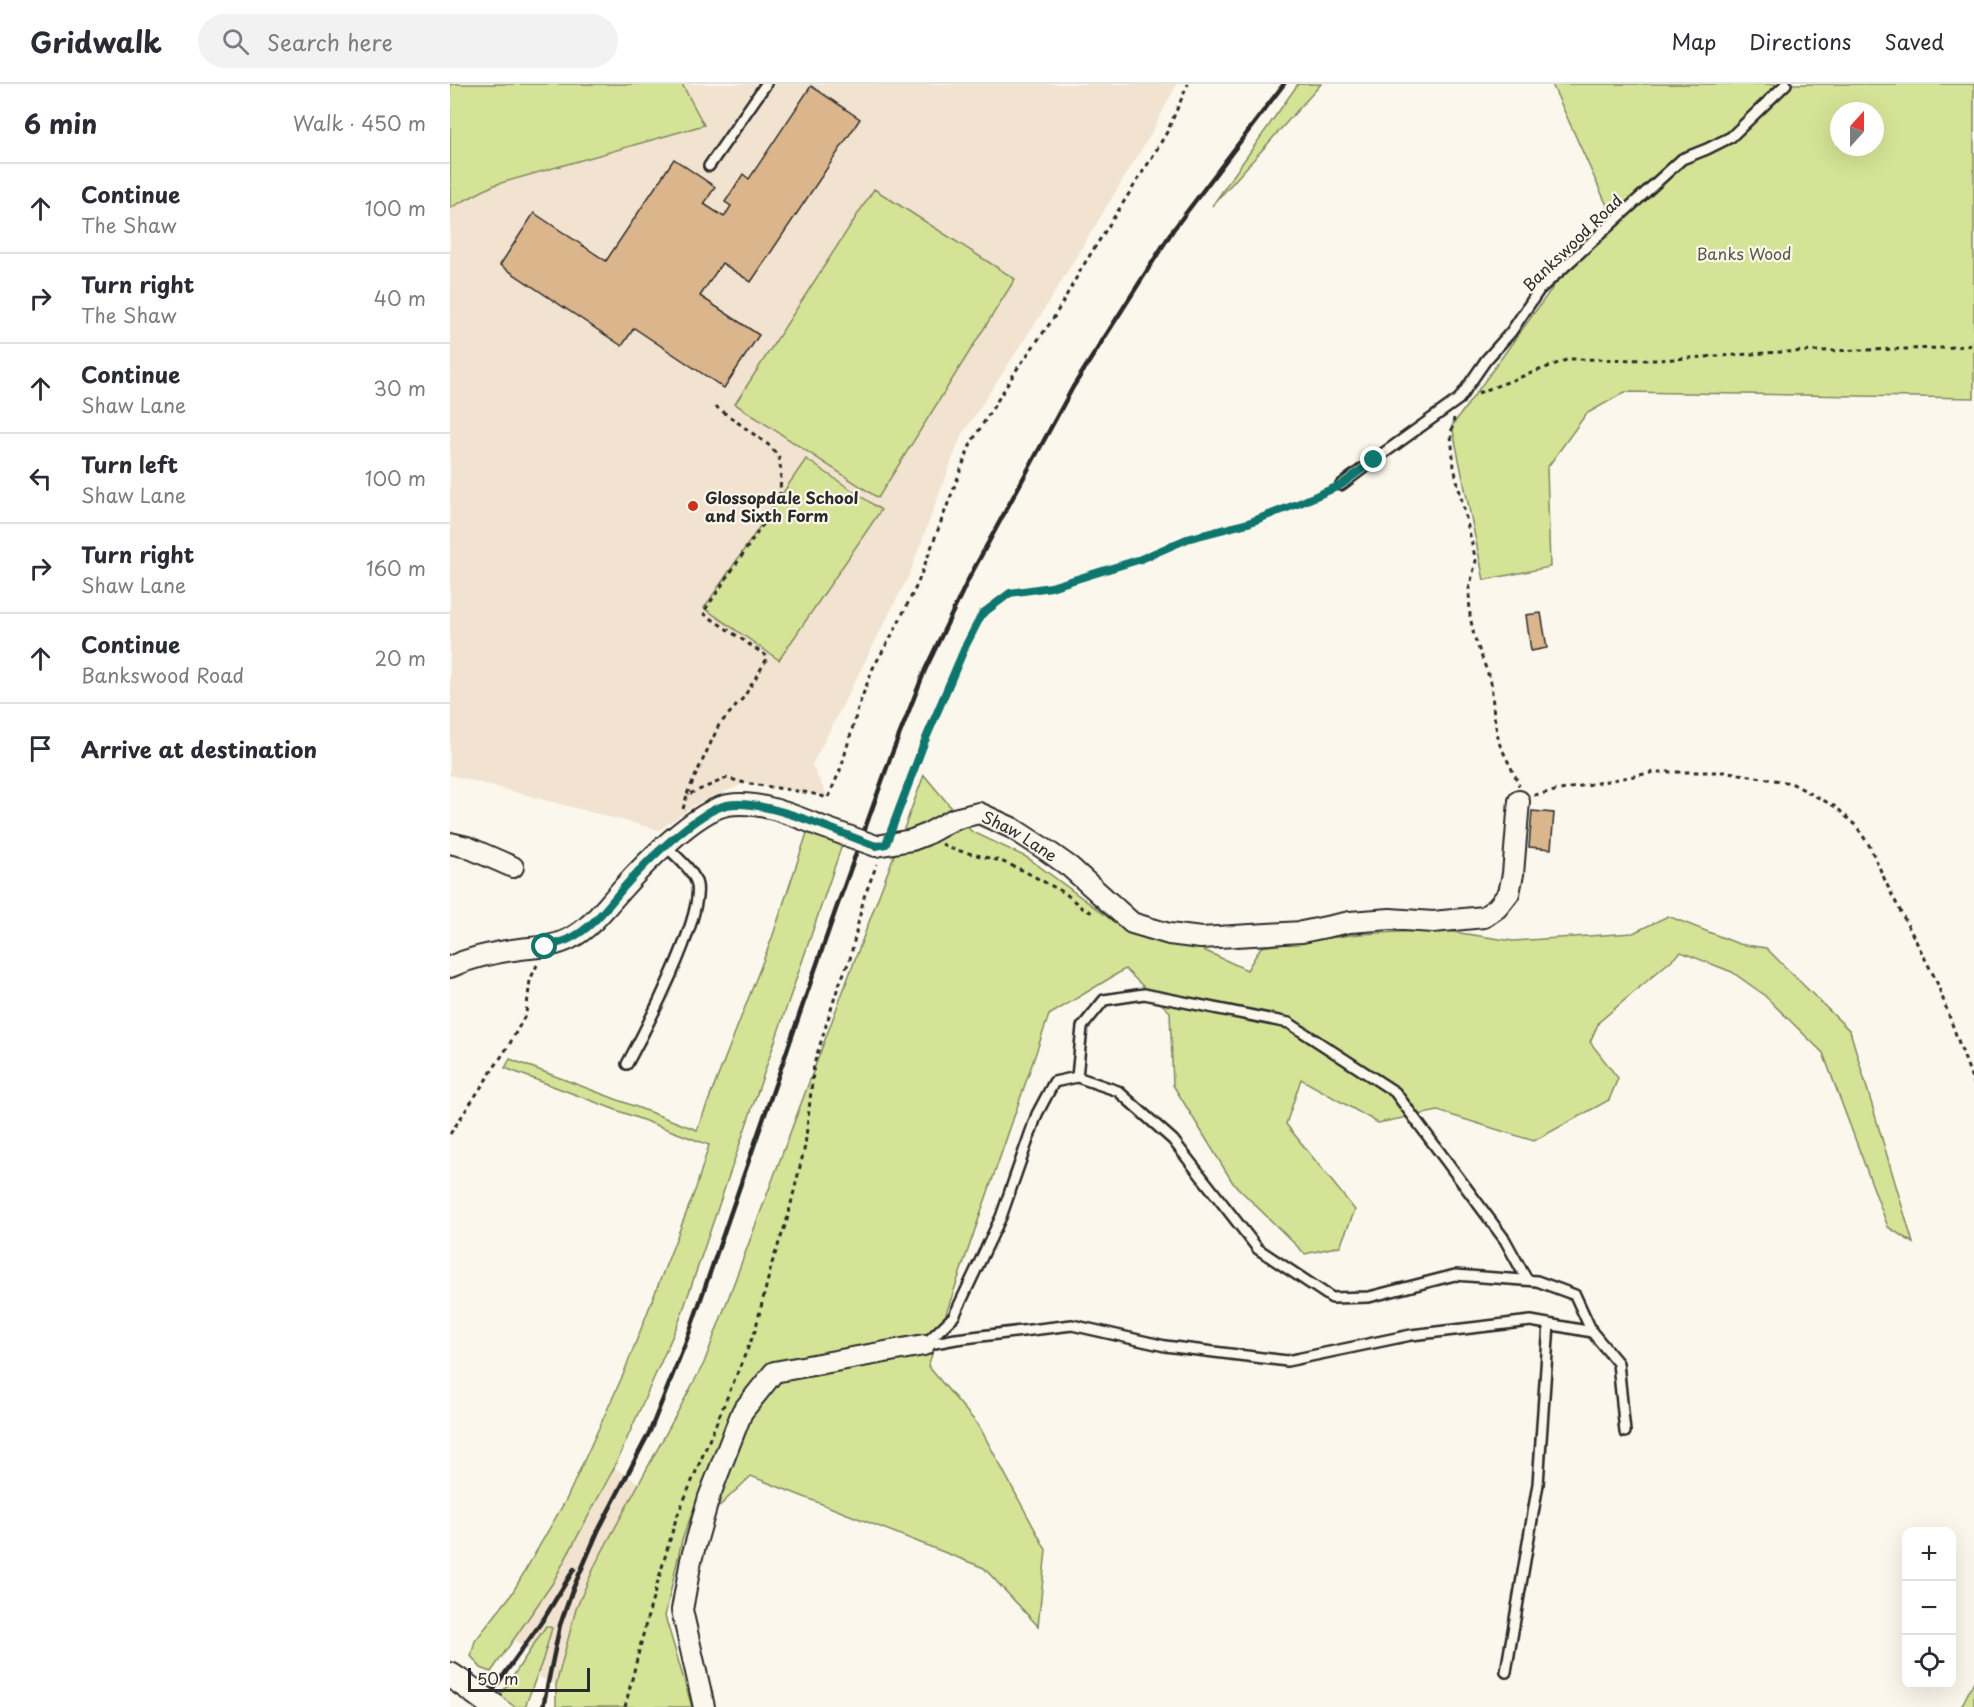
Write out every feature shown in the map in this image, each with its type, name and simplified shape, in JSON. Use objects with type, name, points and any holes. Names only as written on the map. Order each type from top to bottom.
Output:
[{"type":"street","name":"Shaw Lane","points":[[881,845],[912,840],[954,819],[979,813],[990,816],[1025,835],[1070,867],[1132,923],[1169,934],[1201,938],[1302,932],[1350,922],[1390,919],[1433,922],[1484,917],[1497,908],[1509,893],[1513,874],[1519,801]]},
{"type":"street","points":[[450,967],[465,960],[545,947],[569,939],[589,926],[632,878],[670,843],[711,811],[727,805],[746,804],[790,813],[820,826],[881,845]]},
{"type":"street","points":[[450,843],[467,847],[513,867]]},
{"type":"street","points":[[704,1707],[682,1610],[691,1560],[706,1508],[742,1412],[774,1372],[924,1345]]},
{"type":"street","points":[[455,1679],[495,1707]]},
{"type":"lane","points":[[709,166],[766,84]]},
{"type":"lane","name":"Bankswood Road","points":[[1341,485],[1459,399],[1486,360],[1511,332],[1539,290],[1682,159],[1731,136],[1786,84]]},
{"type":"lane","points":[[627,1064],[671,974],[693,915],[697,882],[670,843]]},
{"type":"lane","points":[[1077,1077],[1082,1027],[1104,1000],[1144,994],[1288,1023],[1395,1092],[1505,1240],[1527,1280]]},
{"type":"lane","points":[[924,1345],[954,1316],[1001,1217],[1037,1114],[1054,1082],[1077,1077],[1118,1091],[1173,1140],[1258,1249],[1332,1298],[1369,1297],[1455,1275],[1537,1281],[1575,1295],[1592,1332],[1618,1363],[1625,1432]]},
{"type":"lane","points":[[924,1345],[1072,1325],[1166,1346],[1287,1361],[1411,1335],[1531,1321],[1592,1332]]},
{"type":"lane","points":[[1506,1672],[1538,1484],[1549,1324]]},
{"type":"path","points":[[687,795],[727,778],[828,798],[841,768],[859,705],[873,668],[917,585],[970,443],[1017,369],[1053,319],[1083,266],[1151,159],[1167,132],[1188,84]]},
{"type":"path","points":[[1974,345],[1944,348],[1781,352],[1659,360],[1569,359],[1459,399],[1451,435],[1454,467],[1476,561],[1469,589],[1470,616],[1474,636],[1491,682],[1499,743],[1518,782],[1519,801],[1548,791],[1655,772],[1728,772],[1791,783],[1836,807],[1857,826],[1869,845],[1936,980],[1974,1084]]},
{"type":"path","points":[[670,843],[687,795],[719,725],[744,696],[768,657],[703,612],[764,523],[780,493],[782,472],[779,457],[770,446],[715,406]]},
{"type":"path","points":[[625,1707],[647,1619],[676,1519],[755,1331],[772,1263],[787,1220],[805,1146],[814,1064],[838,987],[850,959],[864,897],[881,845],[966,645],[982,614],[1010,593],[1051,587],[1141,559],[1187,539],[1248,523],[1341,485]]},
{"type":"path","points":[[934,830],[938,842],[945,846],[1001,861],[1022,870],[1065,893],[1082,908],[1094,914],[1104,912],[1111,905]]},
{"type":"path","points":[[450,1134],[526,1014],[530,980],[545,947]]},
{"type":"shaded area","name":"Glossopdale School and Sixth Form","points":[[682,84],[1177,84],[1149,137],[1042,313],[961,436],[909,575],[812,765],[828,798],[745,783],[695,805],[659,830],[450,775],[450,208],[494,185],[704,125]]},
{"type":"shaded area","points":[[614,1468],[639,1483],[596,1563],[576,1609],[556,1685],[537,1676],[552,1628],[546,1626],[530,1651],[514,1640],[552,1584]]},
{"type":"green space","points":[[450,84],[682,84],[704,125],[494,185],[450,208]]},
{"type":"green space","points":[[1298,84],[1321,84],[1212,206]]},
{"type":"green space","name":"Banks Wood","points":[[1552,84],[1974,84],[1974,398],[1625,392],[1586,414],[1547,468],[1550,567],[1484,580],[1452,426],[1609,210]]},
{"type":"green space","points":[[874,189],[1015,279],[878,498],[735,404]]},
{"type":"green space","points":[[806,459],[881,510],[779,660],[704,608]]},
{"type":"green space","points":[[924,775],[971,831],[1028,858],[1120,926],[1197,947],[1247,970],[1261,947],[1359,934],[1440,930],[1513,941],[1633,933],[1668,916],[1739,944],[1766,948],[1850,1031],[1913,1243],[1888,1227],[1823,1053],[1763,994],[1732,972],[1681,952],[1599,1022],[1590,1042],[1618,1078],[1609,1100],[1534,1141],[1438,1111],[1378,1123],[1301,1079],[1286,1124],[1355,1210],[1340,1246],[1305,1254],[1233,1183],[1173,1085],[1170,1012],[1125,969],[1049,1015],[928,1366],[979,1426],[1046,1550],[1038,1626],[984,1568],[751,1476],[712,1513],[709,1469],[682,1540],[665,1616],[692,1707],[556,1707],[556,1685],[576,1609],[596,1563],[704,1363]]},
{"type":"green space","points":[[808,830],[843,842],[680,1319],[614,1468],[552,1584],[491,1672],[481,1668],[471,1656],[475,1641],[511,1595],[567,1498],[623,1375],[696,1188],[709,1145],[505,1068],[510,1059],[697,1130],[772,938]]},
{"type":"green space","points":[[546,1626],[552,1628],[525,1707],[515,1707],[500,1696]]},
{"type":"green space","points":[[1974,1681],[1974,1707],[1961,1707]]},
{"type":"building","points":[[811,86],[860,119],[751,282],[722,263],[700,296],[759,335],[724,388],[634,328],[622,346],[500,265],[534,213],[606,261],[674,159],[715,187],[704,204],[724,217],[731,206],[725,202],[743,174],[749,179]]},
{"type":"building","points":[[1541,613],[1547,648],[1531,651],[1526,615]]},
{"type":"building","points":[[1532,811],[1554,813],[1551,849],[1529,847]]},
{"type":"railway","points":[[543,1707],[560,1625],[572,1591],[598,1531],[650,1431],[687,1339],[835,912],[891,756],[925,670],[969,578],[1073,387],[1173,230],[1284,84]]},
{"type":"railway","points":[[481,1707],[545,1617],[574,1569]]},
{"type":"place","name":"Glossopdale School and Sixth Form","points":[[693,506]]},
{"type":"route","points":[[545,947],[569,939],[589,926],[648,862],[711,811],[727,805],[746,804],[790,813],[876,846],[886,844],[924,743],[966,645],[982,614],[1010,593],[1051,587],[1141,559],[1187,539],[1248,523],[1300,503],[1341,485],[1374,460]]}]
